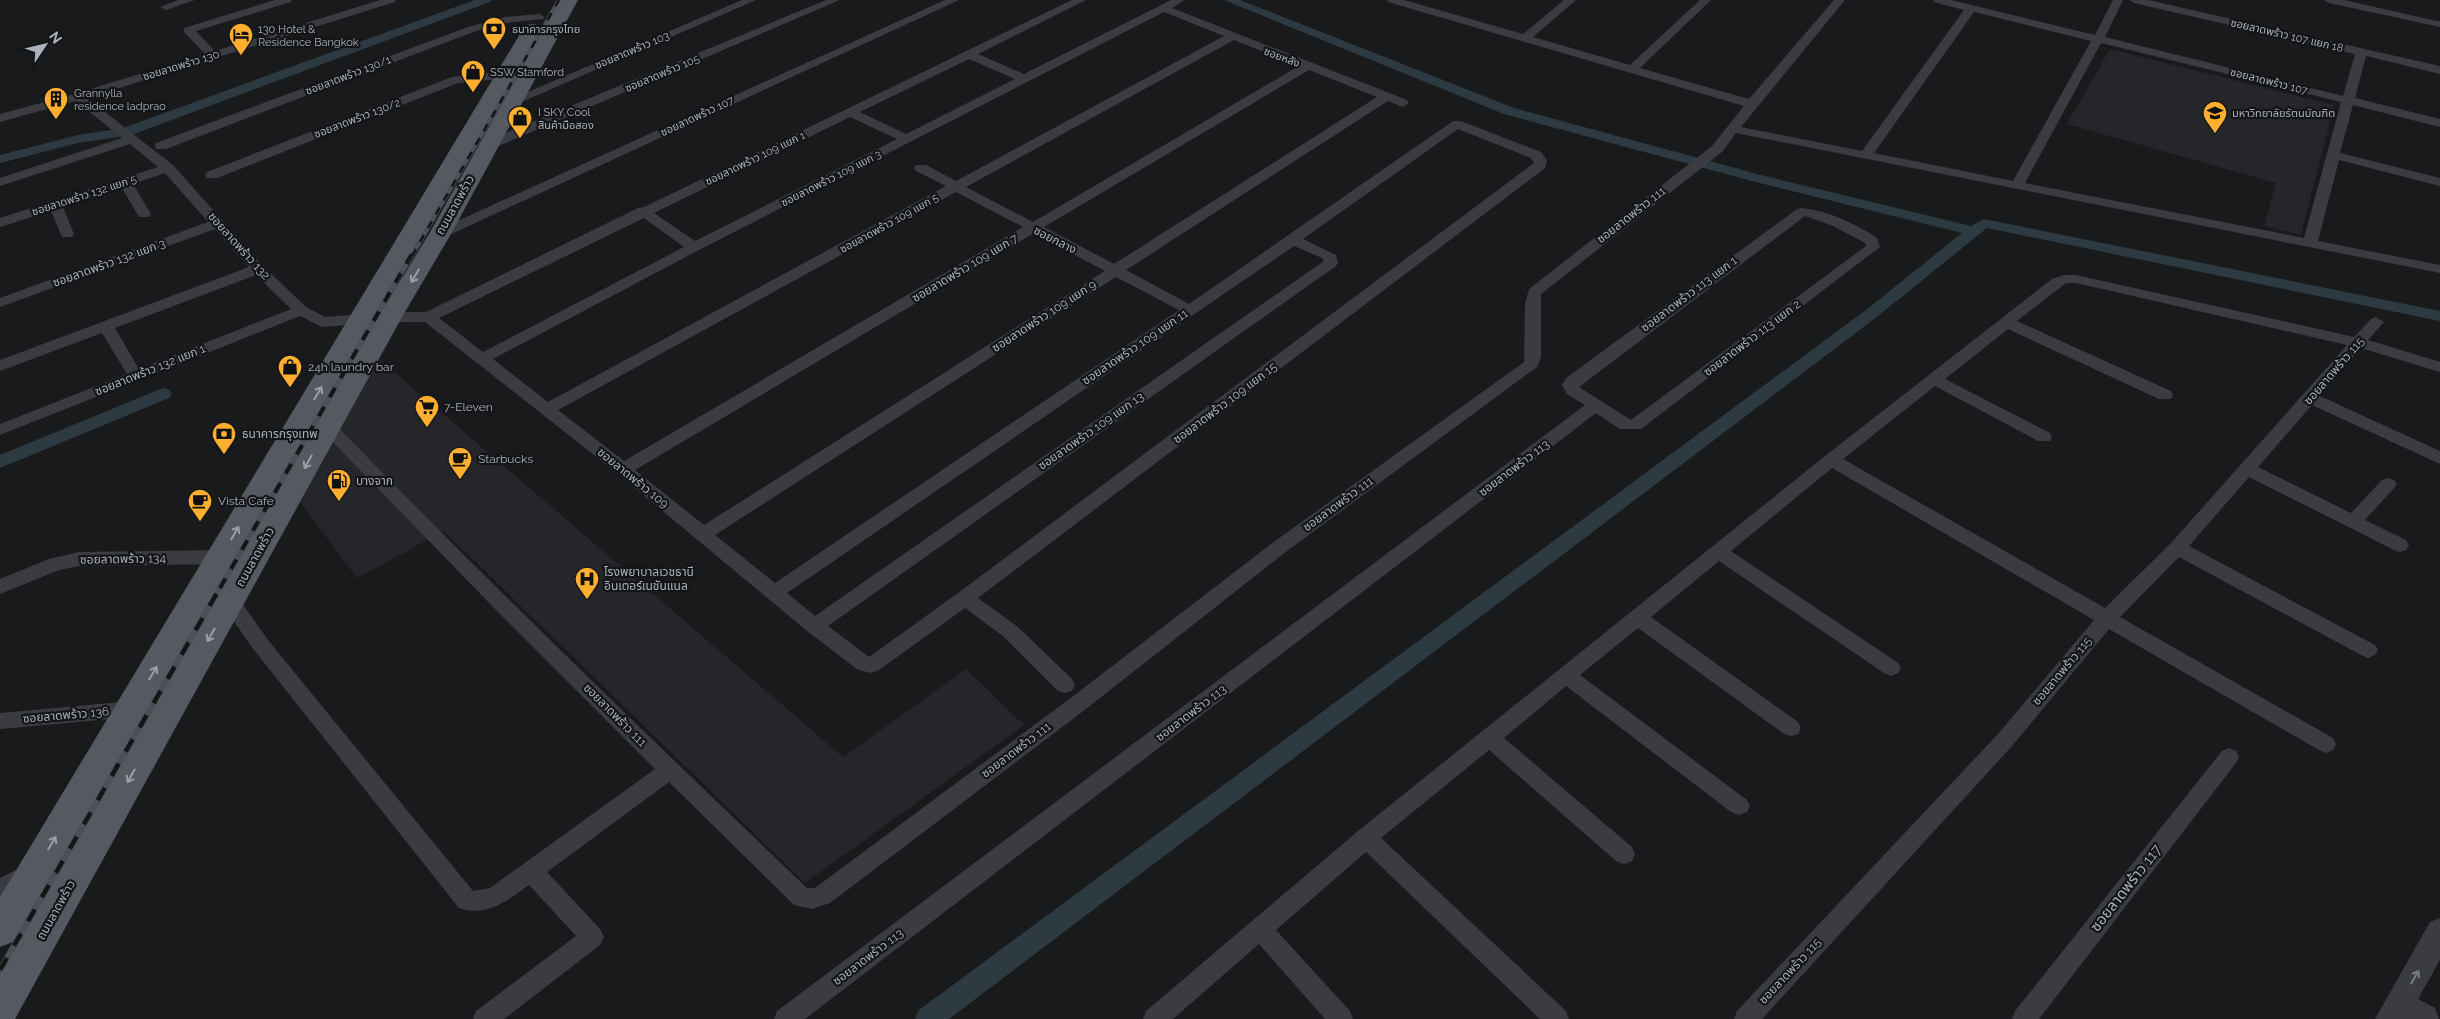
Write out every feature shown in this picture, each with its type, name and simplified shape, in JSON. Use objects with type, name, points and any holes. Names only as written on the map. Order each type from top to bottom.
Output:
[{"type":"main road","name":"ถนนลาดพร้าว","points":[[0,1010],[390,317],[440,234],[489,146],[505,90],[549,0]]},
{"type":"main road","name":"ถนนลาดพร้าว","points":[[0,930],[361,319],[505,90],[569,0]]},
{"type":"street","points":[[166,7],[190,0]]},
{"type":"street","points":[[213,55],[188,30],[287,0]]},
{"type":"street","name":"ซอยลาดพร้าว 130","points":[[1,116],[78,97],[391,0]]},
{"type":"street","name":"ซอยลาดพร้าว 103","points":[[505,90],[751,0]]},
{"type":"street","name":"ซอยลาดพร้าว 105","points":[[489,146],[835,0]]},
{"type":"street","name":"ซอยลาดพร้าว 107","points":[[440,234],[954,0]]},
{"type":"street","name":"ซอยลาดพร้าว 109 แยก 1","points":[[429,317],[1080,0]]},
{"type":"street","name":"ซอยลาดพร้าว 109 แยก 3","points":[[483,358],[694,247],[1179,0]]},
{"type":"street","points":[[1392,0],[1752,104]]},
{"type":"street","points":[[1424,9],[1436,0]]},
{"type":"street","points":[[1524,39],[1571,0]]},
{"type":"street","points":[[1632,69],[1706,0]]},
{"type":"street","points":[[1840,0],[1732,129],[2440,269]]},
{"type":"street","name":"ซอยลาดพร้าว 107","points":[[1938,0],[2440,123]]},
{"type":"street","points":[[2017,185],[2118,0]]},
{"type":"street","name":"ซอยลาดพร้าว 107 แยก 18","points":[[2134,0],[2440,70]]},
{"type":"street","points":[[2329,0],[2437,24]]},
{"type":"street","name":"ซอยหลัง","points":[[1163,8],[1231,37],[1403,103]]},
{"type":"street","points":[[1865,156],[1971,8]]},
{"type":"street","name":"ซอยลาดพร้าว 130/1","points":[[161,146],[472,29],[505,20],[539,18]]},
{"type":"street","name":"ซอยลาดพร้าว 109 แยก 5","points":[[547,409],[1231,37]]},
{"type":"street","points":[[2310,243],[2361,52]]},
{"type":"street","points":[[968,54],[1026,79]]},
{"type":"street","name":"ซอยลาดพร้าว 109 แยก 7","points":[[623,469],[1307,66]]},
{"type":"street","name":"ซอยลาดพร้าว 130/2","points":[[212,175],[456,80],[505,90]]},
{"type":"street","name":"ซอยลาดพร้าว 132","points":[[78,97],[125,136],[168,168],[258,269],[301,310],[322,322],[361,319]]},
{"type":"street","name":"ซอยลาดพร้าว 109 แยก 9","points":[[702,535],[1386,97]]},
{"type":"street","points":[[850,112],[907,139]]},
{"type":"street","name":"ซอยลาดพร้าว 109 แยก 11","points":[[774,593],[1293,240],[1457,124],[1500,141]]},
{"type":"street","name":"ซอยลาดพร้าว 111","points":[[328,427],[430,533],[670,770],[802,898],[812,899],[822,896],[1079,703],[1281,546],[1531,364],[1533,357],[1532,304],[1534,292],[1717,149],[1732,129]]},
{"type":"street","points":[[0,182],[125,136]]},
{"type":"street","name":"ซอยลาดพร้าว 109 แยก 15","points":[[865,664],[878,662],[965,598],[1540,165],[1541,160],[1536,155],[1500,141]]},
{"type":"street","points":[[2333,155],[2440,182]]},
{"type":"street","name":"ซอยลาดพร้าว 132 แยก 5","points":[[0,223],[168,168]]},
{"type":"street","name":"ซอยกลาง","points":[[921,168],[1190,310]]},
{"type":"street","points":[[126,182],[144,214]]},
{"type":"street","points":[[55,205],[67,234]]},
{"type":"street","points":[[643,212],[694,247]]},
{"type":"street","name":"ซอยลาดพร้าว 113 แยก 1","points":[[1596,406],[1573,390],[1570,385],[1572,382],[1796,214],[1802,212],[1813,214],[1842,226]]},
{"type":"street","name":"ซอยลาดพร้าว 132 แยก 3","points":[[0,303],[218,223]]},
{"type":"street","name":"ซอยลาดพร้าว 113 แยก 2","points":[[1596,406],[1626,425],[1635,425],[1872,247],[1873,244],[1868,238],[1842,226]]},
{"type":"street","name":"ซอยลาดพร้าว 109 แยก 13","points":[[814,626],[1331,262],[1331,258],[1327,255],[1293,240]]},
{"type":"street","points":[[0,366],[258,269]]},
{"type":"street","points":[[1155,1019],[1366,838],[1831,460],[2008,323],[2057,282],[2064,279],[2076,279],[2360,343],[2440,367]]},
{"type":"street","name":"ซอยลาดพร้าว 132 แยก 1","points":[[0,430],[301,310]]},
{"type":"street","points":[[390,317],[429,317]]},
{"type":"street","name":"ซอยลาดพร้าว 109","points":[[429,317],[623,469],[814,626],[865,664]]},
{"type":"street","name":"ซอยลาดพร้าว 115","points":[[1746,1019],[2005,740],[2106,619],[2177,548],[2360,343],[2376,322]]},
{"type":"street","points":[[2008,323],[2165,396]]},
{"type":"street","points":[[106,326],[136,376]]},
{"type":"street","points":[[1934,380],[2044,437]]},
{"type":"street","points":[[2310,398],[2440,458]]},
{"type":"street","name":"ซอยลาดพร้าว 113","points":[[786,1019],[1596,406]]},
{"type":"street","points":[[1831,460],[2326,744]]},
{"type":"street","points":[[2247,469],[2400,545]]},
{"type":"street","points":[[2353,522],[2388,484]]},
{"type":"street","points":[[2177,548],[2368,650]]},
{"type":"street","points":[[1720,552],[1891,668]]},
{"type":"street","name":"ซอยลาดพร้าว 134","points":[[0,587],[55,564],[79,559],[221,557]]},
{"type":"street","points":[[965,598],[1011,632],[1065,685]]},
{"type":"street","points":[[230,601],[261,645],[467,901],[482,901],[498,895],[670,770]]},
{"type":"street","points":[[1638,618],[1791,728]]},
{"type":"street","points":[[1567,676],[1739,806]]},
{"type":"street","name":"ซอยลาดพร้าว 136","points":[[0,721],[132,709]]},
{"type":"street","points":[[1490,738],[1624,854]]},
{"type":"street","name":"ซอยลาดพร้าว 117","points":[[2024,1019],[2228,757]]},
{"type":"street","points":[[1366,838],[1557,1019]]},
{"type":"street","points":[[0,890],[37,869]]},
{"type":"street","points":[[485,1019],[592,937],[531,871]]},
{"type":"street","points":[[1260,929],[1341,1019]]},
{"type":"street","points":[[2404,1014],[2440,932]]},
{"type":"shaded area","name":"มหาวิทยาลัยรัตนบัณฑิต","points":[[2110,49],[2334,105],[2301,235],[2264,226],[2276,183],[2067,124]]},
{"type":"shaded area","name":"โรงพยาบาลเวชธานี อินเตอร์เนชันแนล","points":[[378,358],[843,757],[966,669],[1024,725],[805,883],[444,531],[357,578],[300,502],[338,428]]},
{"type":"waterway","points":[[0,159],[78,139],[126,132],[486,0]]},
{"type":"waterway","points":[[1230,0],[1509,111],[1757,178],[1972,231]]},
{"type":"waterway","points":[[928,1019],[1872,313],[1984,223],[2440,316]]},
{"type":"waterway","points":[[0,462],[163,394]]},
{"type":"railway","points":[[412,256],[559,0]]},
{"type":"railway","points":[[220,588],[412,254]]},
{"type":"railway","points":[[0,970],[221,586]]},
{"type":"place","name":"ธนาคารกรุงไทย","points":[[494,50]]},
{"type":"place","name":"130 Hotel & Residence Bangkok","points":[[241,56]]},
{"type":"place","name":"SSW Stamford","points":[[473,93]]},
{"type":"place","name":"Grannylla residence ladprao","points":[[56,120]]},
{"type":"place","name":"มหาวิทยาลัยรัตนบัณฑิต","points":[[2215,134]]},
{"type":"place","name":"I SKY Cool สินค้ามือสอง","points":[[520,139]]},
{"type":"place","name":"24h laundry bar","points":[[290,388]]},
{"type":"place","name":"7-Eleven","points":[[427,428]]},
{"type":"place","name":"ธนาคารกรุงเทพ","points":[[224,455]]},
{"type":"place","name":"Starbucks","points":[[460,480]]},
{"type":"place","name":"บางจาก","points":[[339,502]]},
{"type":"place","name":"Vista Cafe","points":[[200,522]]},
{"type":"place","name":"โรงพยาบาลเวชธานี อินเตอร์เนชันแนล","points":[[587,600]]}]
